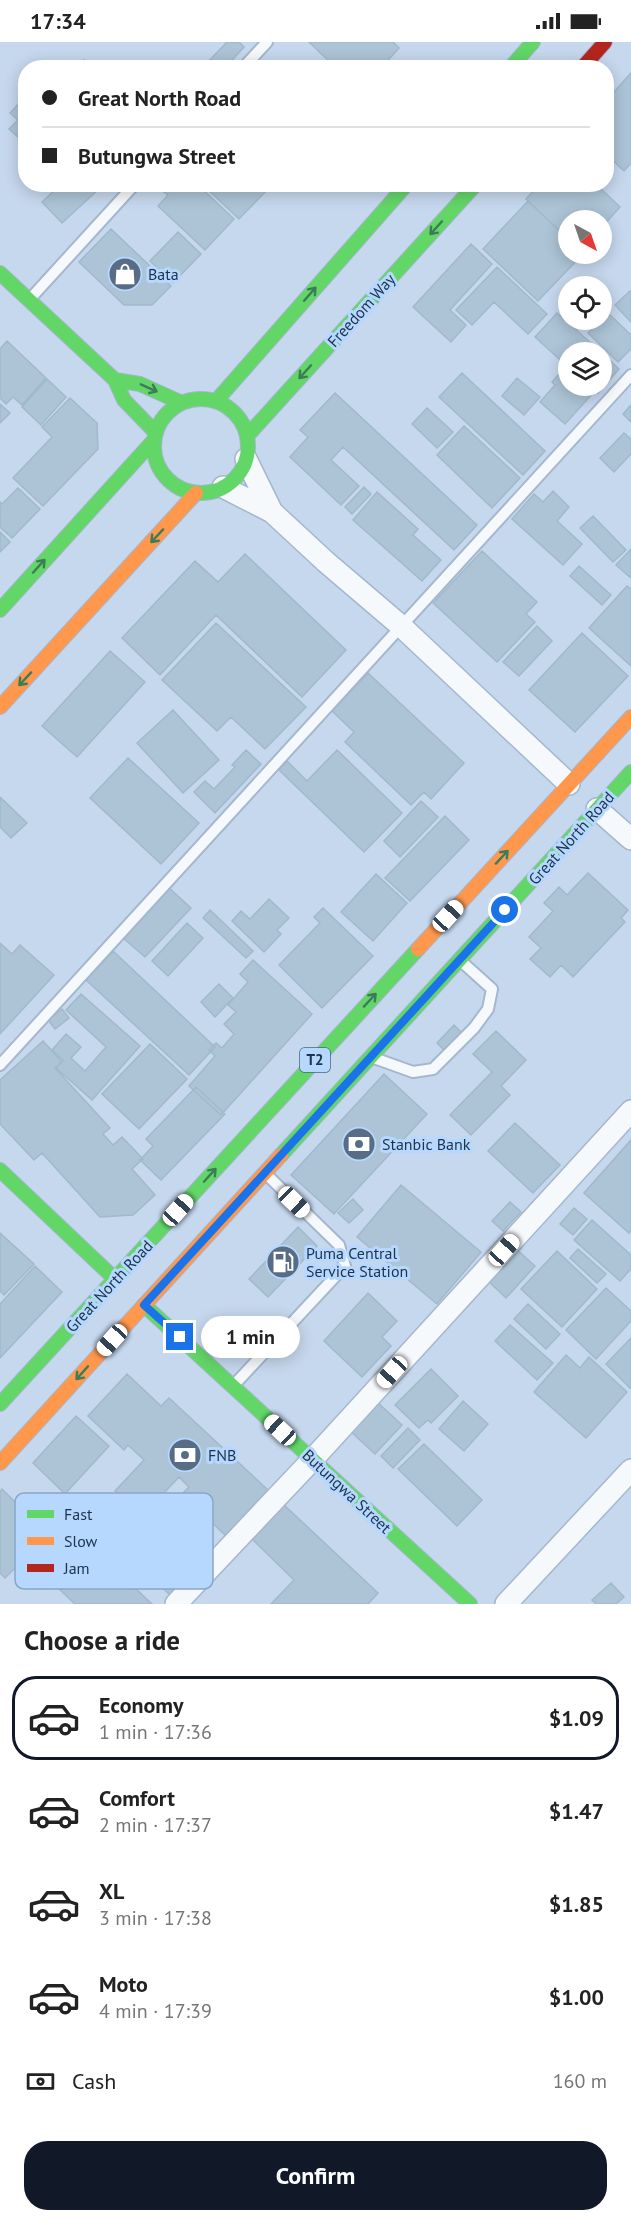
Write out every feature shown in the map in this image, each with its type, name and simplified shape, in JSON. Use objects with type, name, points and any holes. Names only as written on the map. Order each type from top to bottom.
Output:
[{"type":"main road","points":[[517,60],[533,42]]},
{"type":"main road","points":[[589,60],[605,42]]},
{"type":"main road","points":[[216,401],[400,192]]},
{"type":"main road","name":"Freedom Way","points":[[247,436],[469,192]]},
{"type":"main road","points":[[0,273],[115,380],[124,400],[155,437],[156,459],[164,476],[173,484],[196,493],[210,492],[224,487],[241,470],[246,459],[247,436],[243,424],[236,415],[227,406],[216,401],[193,399],[165,414],[155,437],[0,610]]},
{"type":"main road","points":[[115,380],[140,384],[182,403]]},
{"type":"main road","points":[[0,707],[196,493]]},
{"type":"main road","name":"Great North Road","points":[[0,1404],[631,717]]},
{"type":"main road","name":"Great North Road","points":[[0,1463],[631,772]]},
{"type":"main road","points":[[342,1032],[341,1040],[344,1048]]},
{"type":"main road","points":[[356,1058],[372,1057]]},
{"type":"main road","points":[[303,1074],[315,1072],[326,1079],[332,1090],[329,1103]]},
{"type":"main road","points":[[0,1170],[115,1279]]},
{"type":"main road","name":"Butungwa Street","points":[[144,1305],[470,1604]]},
{"type":"street","points":[[246,459],[272,512]]},
{"type":"street","points":[[224,487],[272,512],[401,626],[569,784]]},
{"type":"street","points":[[597,809],[631,839]]},
{"type":"street","points":[[213,1565],[312,1460],[631,1111]]},
{"type":"street","points":[[506,1604],[631,1470]]},
{"type":"street","points":[[176,1604],[190,1589]]},
{"type":"lane","points":[[250,60],[267,42]]},
{"type":"lane","points":[[29,300],[128,192]]},
{"type":"lane","points":[[0,1065],[631,375]]},
{"type":"lane","points":[[372,1057],[413,1072],[433,1069],[474,1028],[488,1009],[492,989],[459,960]]},
{"type":"lane","points":[[233,1386],[345,1266],[339,1245],[265,1173]]},
{"type":"building","points":[[227,42],[239,42],[244,47],[232,60],[210,60]]},
{"type":"building","points":[[309,42],[393,42],[399,48],[388,60],[328,60]]},
{"type":"building","points":[[631,73],[631,163],[624,171],[614,162],[614,92]]},
{"type":"building","points":[[18,104],[18,120],[10,113]]},
{"type":"building","points":[[18,120],[18,137],[9,129]]},
{"type":"building","points":[[53,192],[96,192],[62,223],[42,202]]},
{"type":"building","points":[[164,192],[205,192],[234,219],[205,250],[158,206],[168,195]]},
{"type":"building","points":[[210,192],[265,192],[239,219]]},
{"type":"building","points":[[533,192],[604,192],[620,207],[612,216],[612,210],[558,210],[558,229],[526,199]]},
{"type":"building","points":[[528,201],[558,230],[558,264],[573,264],[562,276],[558,276],[558,280],[538,301],[483,249]]},
{"type":"building","name":"Bata","points":[[111,229],[171,286],[152,305],[124,305],[79,262]]},
{"type":"building","points":[[178,232],[201,254],[173,283],[150,261]]},
{"type":"building","points":[[471,244],[492,264],[450,310],[466,325],[451,342],[413,307]]},
{"type":"building","points":[[497,267],[547,314],[528,334],[494,302],[472,325],[456,310]]},
{"type":"building","points":[[631,291],[631,322],[615,305]]},
{"type":"building","points":[[557,313],[558,330],[576,330],[590,342],[558,342],[558,358],[535,337]]},
{"type":"building","points":[[612,317],[631,335],[631,349],[618,362],[612,356],[612,342],[597,342],[588,333],[591,330],[612,330]]},
{"type":"building","points":[[7,341],[46,378],[22,405],[13,397],[6,404],[0,398],[0,349]]},
{"type":"building","points":[[612,362],[619,369],[612,377]]},
{"type":"building","points":[[462,373],[545,451],[523,475],[439,397]]},
{"type":"building","points":[[558,375],[558,396],[590,396],[565,424],[540,402],[555,385],[552,382]]},
{"type":"building","points":[[517,378],[540,397],[524,415],[502,396]]},
{"type":"building","points":[[47,379],[66,397],[41,425],[22,407]]},
{"type":"building","points":[[335,393],[477,525],[454,550],[343,447],[331,460],[359,486],[341,505],[290,457],[308,437],[300,430]]},
{"type":"building","points":[[70,398],[97,423],[98,449],[43,506],[13,478],[52,437],[42,427]]},
{"type":"building","points":[[0,404],[10,413],[0,423]]},
{"type":"building","points":[[631,405],[631,422],[623,414]]},
{"type":"building","points":[[427,408],[453,432],[437,448],[412,424]]},
{"type":"building","points":[[464,426],[520,478],[492,508],[437,455]]},
{"type":"building","points":[[624,433],[631,439],[631,454],[614,472],[600,458]]},
{"type":"building","points":[[364,487],[371,494],[352,514],[345,507]]},
{"type":"building","points":[[18,488],[40,509],[12,538],[0,527],[0,502],[2,504]]},
{"type":"building","points":[[553,491],[569,507],[557,521],[582,544],[563,565],[512,519],[534,494],[543,502]]},
{"type":"building","points":[[377,492],[418,529],[413,535],[441,560],[422,581],[353,520]]},
{"type":"building","points":[[593,516],[626,550],[613,562],[580,528]]},
{"type":"building","points":[[0,532],[10,542],[0,552]]},
{"type":"building","points":[[631,549],[631,578],[616,565]]},
{"type":"building","points":[[482,551],[537,602],[526,614],[535,622],[497,662],[433,603]]},
{"type":"building","points":[[245,554],[346,650],[302,697],[216,615],[160,675],[122,638],[195,561],[218,582]]},
{"type":"building","points":[[579,566],[611,595],[602,605],[570,576]]},
{"type":"building","points":[[627,586],[631,589],[631,666],[589,628]]},
{"type":"building","points":[[216,623],[306,707],[265,749],[231,717],[217,731],[162,680]]},
{"type":"building","points":[[537,626],[552,641],[519,676],[503,662]]},
{"type":"building","points":[[582,633],[628,676],[575,732],[529,690]]},
{"type":"building","points":[[110,651],[145,682],[77,757],[42,726]]},
{"type":"building","points":[[368,673],[464,763],[431,799],[424,792],[411,805],[345,742],[354,732],[332,711]]},
{"type":"building","points":[[173,710],[219,760],[183,793],[137,743]]},
{"type":"building","points":[[246,750],[261,764],[215,813],[194,792],[205,781],[214,789],[235,767],[232,765]]},
{"type":"building","points":[[337,750],[402,813],[364,852],[279,770],[287,761],[307,781]]},
{"type":"building","points":[[128,758],[199,823],[161,864],[90,798]]},
{"type":"building","points":[[0,797],[27,823],[11,838],[0,827]]},
{"type":"building","points":[[421,801],[438,817],[400,857],[384,841]]},
{"type":"building","points":[[445,816],[469,840],[410,901],[385,878]]},
{"type":"building","points":[[588,873],[628,910],[621,918],[625,922],[573,977],[561,965],[550,977],[530,959],[541,948],[529,937],[553,911],[544,903],[559,887],[567,895]]},
{"type":"building","points":[[376,874],[407,903],[373,941],[341,912]]},
{"type":"building","points":[[168,887],[191,908],[145,957],[122,937]]},
{"type":"building","points":[[269,899],[289,918],[277,930],[281,934],[264,952],[232,921],[241,911],[250,919]]},
{"type":"building","points":[[323,908],[373,956],[322,1008],[279,965],[320,923],[314,917]]},
{"type":"building","points":[[210,910],[253,951],[246,958],[203,918]]},
{"type":"building","points":[[187,923],[203,938],[168,976],[152,961]]},
{"type":"building","points":[[0,943],[12,954],[20,945],[54,975],[0,1034]]},
{"type":"building","points":[[113,951],[215,1047],[189,1075],[86,980]]},
{"type":"building","points":[[253,960],[312,1014],[221,1115],[189,1086],[215,1056],[209,1050],[216,1043],[222,1048],[234,1034],[224,1024],[236,1012],[228,1005],[248,982],[240,974]]},
{"type":"building","points":[[219,984],[233,998],[215,1017],[201,1002]]},
{"type":"building","points":[[81,994],[140,1046],[92,1100],[56,1068],[63,1060],[52,1050],[66,1034],[81,1047],[71,1058],[85,1071],[106,1047],[66,1010]]},
{"type":"building","points":[[62,1009],[69,1018],[55,1029],[48,1020]]},
{"type":"building","points":[[454,1025],[468,1039],[451,1057],[437,1043]]},
{"type":"building","points":[[496,1031],[526,1060],[501,1086],[510,1095],[471,1135],[450,1115],[492,1072],[473,1054]]},
{"type":"building","points":[[43,1041],[62,1062],[55,1068],[110,1128],[103,1134],[113,1145],[122,1137],[143,1159],[132,1169],[155,1195],[133,1215],[100,1217],[42,1153],[34,1160],[0,1124],[0,1080]]},
{"type":"building","points":[[150,1044],[187,1079],[139,1129],[102,1094]]},
{"type":"building","name":"Stanbic Bank","points":[[384,1074],[427,1114],[334,1214],[291,1175]]},
{"type":"building","points":[[196,1087],[225,1114],[161,1180],[140,1160],[153,1146],[146,1139]]},
{"type":"building","points":[[515,1123],[560,1165],[533,1193],[488,1151]]},
{"type":"building","points":[[631,1140],[631,1230],[629,1233],[584,1193]]},
{"type":"building","points":[[401,1185],[481,1252],[437,1304],[357,1237]]},
{"type":"building","points":[[353,1199],[363,1210],[349,1223],[338,1213]]},
{"type":"building","points":[[510,1202],[521,1212],[503,1231],[492,1221]]},
{"type":"building","points":[[574,1208],[587,1219],[573,1235],[560,1224]]},
{"type":"building","points":[[592,1220],[631,1255],[631,1269],[620,1281],[574,1240]]},
{"type":"building","name":"Puma Central Service Station","points":[[298,1227],[317,1246],[268,1297],[249,1279]]},
{"type":"building","points":[[0,1233],[34,1264],[4,1295],[0,1291]]},
{"type":"building","points":[[515,1248],[535,1266],[506,1298],[486,1279]]},
{"type":"building","points":[[578,1249],[606,1274],[597,1283],[570,1258]]},
{"type":"building","points":[[557,1251],[597,1289],[562,1327],[521,1289]]},
{"type":"building","points":[[35,1266],[62,1292],[0,1358],[0,1304]]},
{"type":"building","points":[[606,1288],[631,1311],[631,1321],[596,1359],[566,1330]]},
{"type":"building","points":[[368,1293],[397,1321],[382,1337],[391,1346],[362,1377],[324,1341]]},
{"type":"building","points":[[528,1304],[560,1334],[546,1349],[514,1319]]},
{"type":"building","points":[[510,1325],[553,1363],[537,1380],[495,1341]]},
{"type":"building","points":[[631,1338],[631,1386],[630,1388],[606,1364]]},
{"type":"building","points":[[566,1355],[580,1368],[589,1357],[627,1392],[586,1438],[534,1392]]},
{"type":"building","points":[[431,1369],[458,1396],[431,1423],[428,1420],[419,1428],[395,1405]]},
{"type":"building","name":"FNB","points":[[127,1374],[161,1406],[169,1398],[268,1490],[226,1536],[213,1524],[213,1493],[183,1493],[189,1487],[179,1477],[164,1493],[117,1493],[115,1491],[144,1460],[128,1445],[124,1450],[88,1416]]},
{"type":"building","points":[[375,1400],[402,1425],[375,1454],[348,1429]]},
{"type":"building","points":[[463,1401],[488,1424],[464,1451],[439,1429]]},
{"type":"building","points":[[76,1416],[109,1446],[66,1493],[33,1463]]},
{"type":"building","points":[[408,1428],[420,1440],[393,1468],[381,1456]]},
{"type":"building","points":[[424,1444],[482,1500],[457,1526],[398,1469]]},
{"type":"building","points":[[2,1489],[15,1502],[15,1568],[5,1578],[0,1573],[0,1492]]},
{"type":"building","points":[[283,1504],[378,1593],[368,1604],[271,1604],[294,1580],[251,1538]]},
{"type":"building","points":[[611,1583],[624,1597],[616,1604],[596,1604],[592,1600]]},
{"type":"building","points":[[59,1589],[136,1589],[152,1604],[75,1604]]},
{"type":"building","points":[[164,1589],[177,1589],[171,1596]]},
{"type":"traffic: fast","points":[[517,60],[533,42]]},
{"type":"traffic: fast","points":[[216,401],[400,192]]},
{"type":"traffic: fast","points":[[247,436],[469,192]]},
{"type":"traffic: fast","points":[[0,273],[115,380],[124,400],[156,433]]},
{"type":"traffic: fast","points":[[115,380],[140,384],[182,403]]},
{"type":"traffic: fast","points":[[201,399],[219,403],[234,413],[244,428],[248,446],[244,464],[234,479],[219,489],[201,493],[183,489],[168,479],[158,464],[154,446],[158,428],[168,413],[183,403],[201,399]]},
{"type":"traffic: fast","points":[[0,610],[154,440]]},
{"type":"traffic: fast","points":[[281,1155],[631,772]]},
{"type":"traffic: fast","points":[[0,1404],[418,949]]},
{"type":"traffic: fast","points":[[0,1170],[115,1279]]},
{"type":"traffic: fast","points":[[144,1305],[470,1604]]},
{"type":"traffic: slow","points":[[0,707],[196,493]]},
{"type":"traffic: slow","points":[[418,949],[631,717]]},
{"type":"traffic: slow","points":[[0,1463],[281,1155]]},
{"type":"traffic: jam","points":[[589,60],[605,42]]},
{"type":"place","name":"Bata","points":[[125,274]]},
{"type":"place","name":"Stanbic Bank","points":[[359,1144]]},
{"type":"place","name":"Puma Central Service Station","points":[[283,1262]]},
{"type":"place","name":"FNB","points":[[185,1455]]},
{"type":"route","points":[[180,1337],[144,1305],[505,910]]}]
